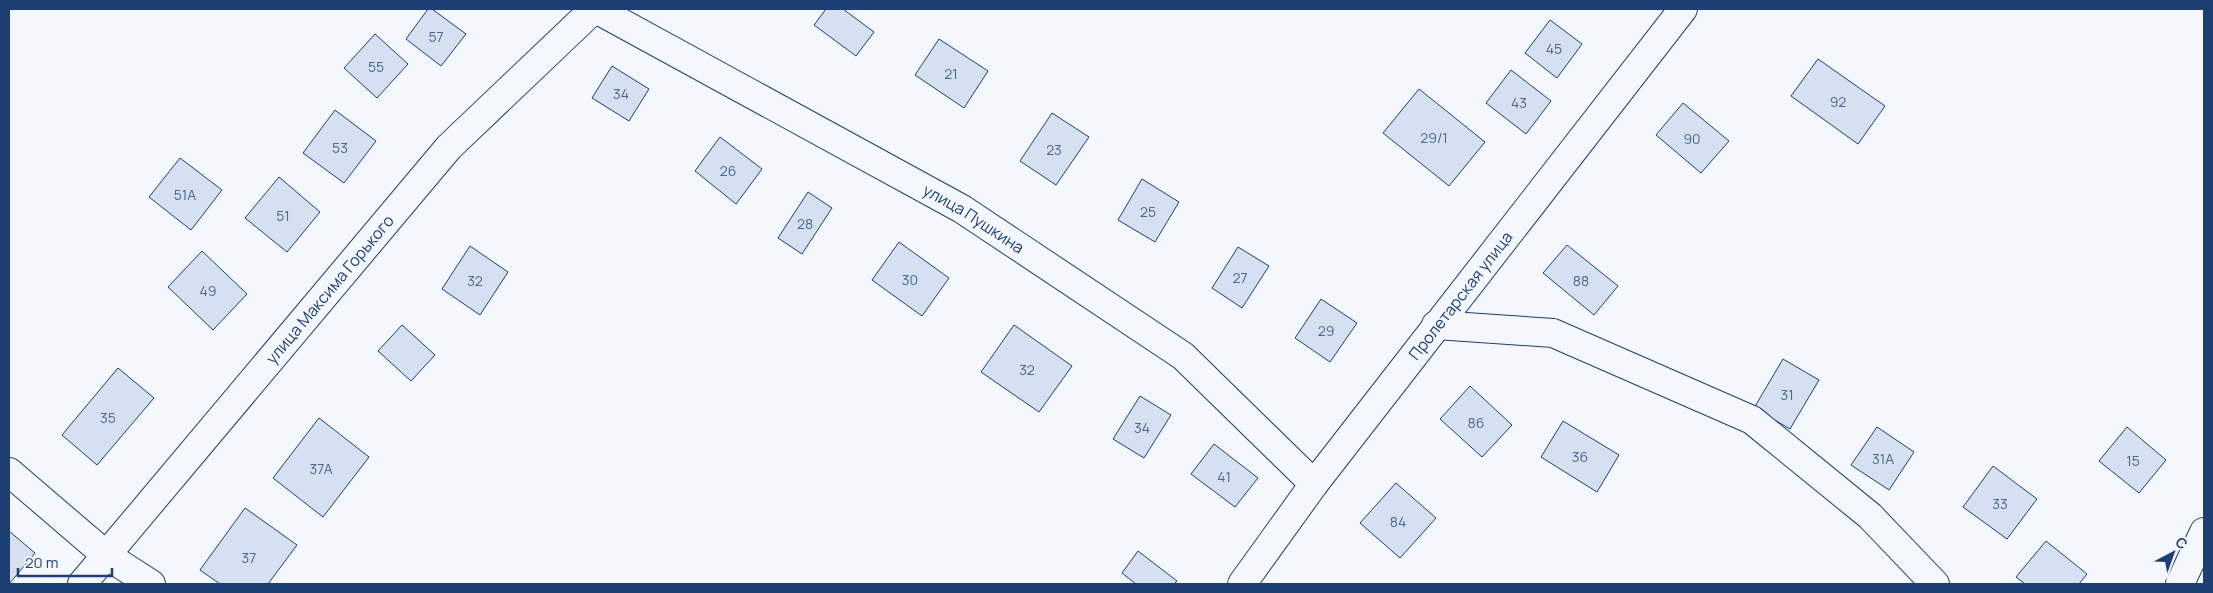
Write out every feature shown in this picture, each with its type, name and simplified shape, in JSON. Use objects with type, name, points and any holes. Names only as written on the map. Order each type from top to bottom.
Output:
[{"type":"street","name":"улица Пушкина","points":[[595,9],[962,209],[1003,236],[1183,356],[1314,484]]},
{"type":"street","name":"улица Максима Горького","points":[[82,584],[449,147],[595,9]]},
{"type":"street","name":"Пролетарская улица","points":[[1242,584],[1314,484],[1683,9]]},
{"type":"street","points":[[1436,325],[1553,333],[1752,420],[1870,516],[1935,584]]},
{"type":"street","points":[[9,472],[106,555],[151,584]]},
{"type":"street","points":[[2180,584],[2204,532]]},
{"type":"building","points":[[428,9],[432,9],[466,34],[441,66],[406,39]]},
{"type":"building","points":[[826,9],[843,9],[874,32],[856,56],[814,25]]},
{"type":"building","points":[[1550,20],[1582,44],[1557,78],[1525,53]]},
{"type":"building","points":[[375,34],[408,64],[377,98],[344,68]]},
{"type":"building","points":[[939,39],[988,71],[964,108],[915,75]]},
{"type":"building","points":[[1818,59],[1885,106],[1858,144],[1791,96]]},
{"type":"building","points":[[612,66],[649,89],[629,121],[592,98]]},
{"type":"building","points":[[1511,70],[1551,101],[1526,134],[1486,103]]},
{"type":"building","points":[[1419,89],[1485,142],[1449,186],[1383,133]]},
{"type":"building","points":[[1683,103],[1729,141],[1701,173],[1656,135]]},
{"type":"building","points":[[335,110],[376,141],[344,183],[303,153]]},
{"type":"building","points":[[1052,113],[1089,137],[1056,185],[1020,161]]},
{"type":"building","points":[[720,137],[762,169],[736,204],[695,171]]},
{"type":"building","points":[[180,158],[222,190],[191,230],[149,197]]},
{"type":"building","points":[[279,177],[320,212],[287,252],[245,218]]},
{"type":"building","points":[[1142,179],[1179,202],[1155,242],[1118,220]]},
{"type":"building","points":[[808,192],[832,208],[802,254],[778,238]]},
{"type":"building","points":[[899,242],[949,278],[922,316],[872,280]]},
{"type":"building","points":[[1567,245],[1618,286],[1594,315],[1543,273]]},
{"type":"building","points":[[470,246],[508,272],[480,315],[442,289]]},
{"type":"building","points":[[1238,247],[1269,266],[1242,308],[1212,288]]},
{"type":"building","points":[[202,251],[247,294],[213,330],[168,287]]},
{"type":"building","points":[[1321,299],[1357,323],[1330,362],[1295,338]]},
{"type":"building","points":[[402,325],[435,355],[411,381],[378,351]]},
{"type":"building","points":[[1014,325],[1072,366],[1039,412],[981,372]]},
{"type":"building","points":[[1783,359],[1819,380],[1790,429],[1754,408]]},
{"type":"building","points":[[118,368],[154,398],[97,465],[62,435]]},
{"type":"building","points":[[1470,386],[1512,425],[1482,457],[1440,419]]},
{"type":"building","points":[[1140,396],[1171,415],[1144,458],[1113,439]]},
{"type":"building","points":[[319,418],[369,457],[323,517],[273,478]]},
{"type":"building","points":[[1563,421],[1619,455],[1597,492],[1541,457]]},
{"type":"building","points":[[1877,427],[1914,452],[1889,490],[1851,465]]},
{"type":"building","points":[[2127,427],[2166,460],[2139,493],[2099,461]]},
{"type":"building","points":[[1214,444],[1258,478],[1235,507],[1191,474]]},
{"type":"building","points":[[1993,466],[2037,499],[2007,539],[1963,507]]},
{"type":"building","points":[[1396,483],[1436,518],[1400,558],[1360,523]]},
{"type":"building","points":[[245,508],[297,545],[268,584],[220,584],[200,570]]},
{"type":"building","points":[[9,531],[35,553],[9,584]]},
{"type":"building","points":[[2046,541],[2087,574],[2079,584],[2025,584],[2016,577]]},
{"type":"building","points":[[1138,551],[1177,581],[1174,584],[1136,584],[1122,573]]}]
